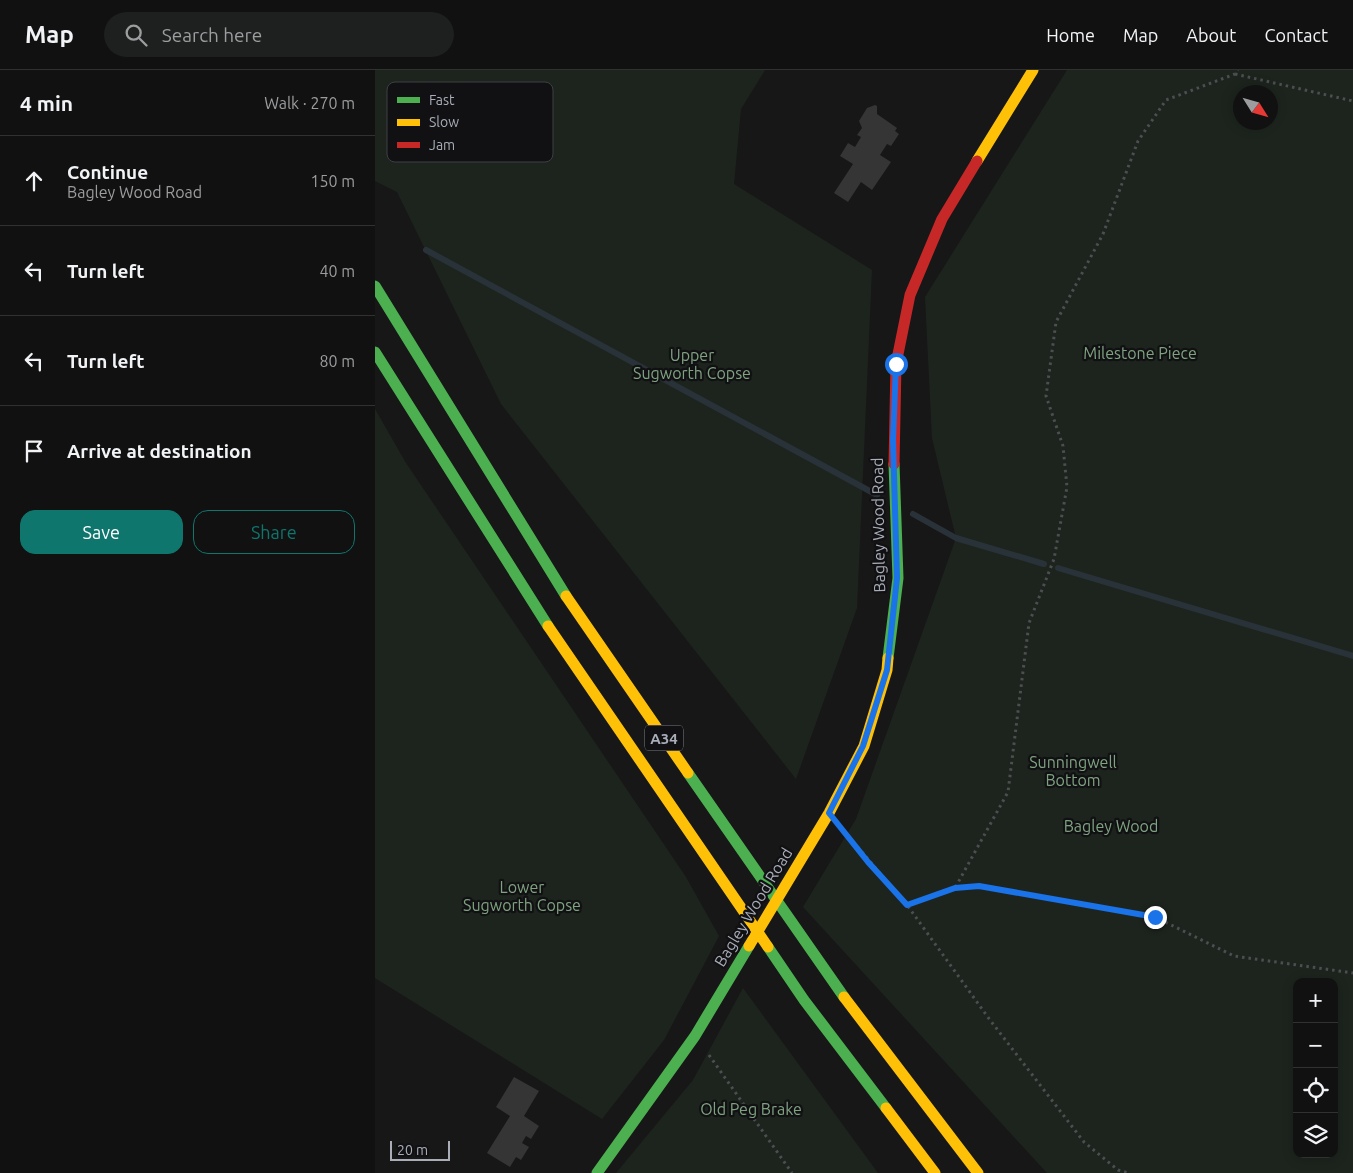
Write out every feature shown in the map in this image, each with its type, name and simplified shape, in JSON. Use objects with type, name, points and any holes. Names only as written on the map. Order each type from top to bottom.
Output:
[{"type":"main road","name":"Bagley Wood Road","points":[[597,1173],[695,1036],[829,813],[863,746],[887,670],[897,578],[893,440],[896,364],[910,295],[942,219],[1033,70]]},
{"type":"main road","name":"A34","points":[[375,286],[577,612],[832,981],[978,1173]]},
{"type":"main road","name":"A34","points":[[375,352],[538,611],[804,1000],[935,1173]]},
{"type":"path","points":[[955,888],[1008,792],[1029,623],[1054,559],[1067,487],[1063,446],[1046,396],[1056,322],[1103,234],[1138,141],[1166,100],[1235,74],[1238,70]]},
{"type":"path","points":[[1235,74],[1353,101]]},
{"type":"path","points":[[829,813],[868,862],[907,905],[991,1020],[1084,1142],[1118,1170],[1129,1173]]},
{"type":"path","points":[[907,905],[955,888],[979,886],[1155,917],[1235,956],[1353,973]]},
{"type":"path","points":[[695,1036],[791,1173]]},
{"type":"green space","name":"Upper Sugworth Copse","points":[[375,70],[765,70],[741,109],[734,184],[872,270],[857,608],[796,779],[501,404],[397,192],[375,181]]},
{"type":"green space","name":"Bagley Wood","points":[[1067,70],[1353,70],[1353,1173],[1047,1173],[803,907],[856,819],[956,538],[932,438],[925,297]]},
{"type":"green space","name":"Lower Sugworth Copse","points":[[375,409],[406,463],[686,877],[719,936],[664,1040],[602,1119],[375,978]]},
{"type":"green space","name":"Old Peg Brake","points":[[743,988],[878,1173],[616,1173],[693,1080]]},
{"type":"building","points":[[877,106],[877,114],[897,128],[895,131],[899,134],[891,146],[887,144],[880,155],[891,162],[872,190],[861,182],[848,202],[834,193],[853,164],[840,156],[848,143],[855,147],[861,137],[857,135],[862,128],[859,121],[867,108]]},
{"type":"building","points":[[514,1077],[539,1091],[524,1116],[539,1126],[531,1139],[526,1136],[522,1143],[529,1147],[521,1160],[516,1157],[510,1167],[487,1153],[510,1116],[496,1107]]},
{"type":"waterway","points":[[426,250],[877,495]]},
{"type":"waterway","points":[[913,514],[956,538],[1044,564]]},
{"type":"waterway","points":[[1058,568],[1353,656]]},
{"type":"traffic: fast","points":[[375,286],[566,596]]},
{"type":"traffic: fast","points":[[375,352],[548,626]]},
{"type":"traffic: fast","points":[[888,658],[898,578],[894,464]]},
{"type":"traffic: fast","points":[[688,773],[844,997]]},
{"type":"traffic: fast","points":[[597,1173],[695,1036],[749,946]]},
{"type":"traffic: fast","points":[[768,947],[804,1000],[886,1108]]},
{"type":"traffic: slow","points":[[977,161],[1033,70]]},
{"type":"traffic: slow","points":[[566,596],[688,773]]},
{"type":"traffic: slow","points":[[548,626],[768,947]]},
{"type":"traffic: slow","points":[[749,946],[829,813],[864,746],[887,670],[888,658]]},
{"type":"traffic: slow","points":[[844,997],[978,1173]]},
{"type":"traffic: slow","points":[[886,1108],[935,1173]]},
{"type":"traffic: jam","points":[[894,464],[896,364],[910,295],[942,219],[977,161]]},
{"type":"route","points":[[896,364],[893,440],[897,578],[887,670],[863,746],[829,813],[868,862],[907,905],[955,888],[979,886],[1155,917]]},
{"type":"park label","name":"Milestone Piece","points":[[1140,353]]},
{"type":"park label","name":"Sunningwell Bottom","points":[[1073,771]]}]
